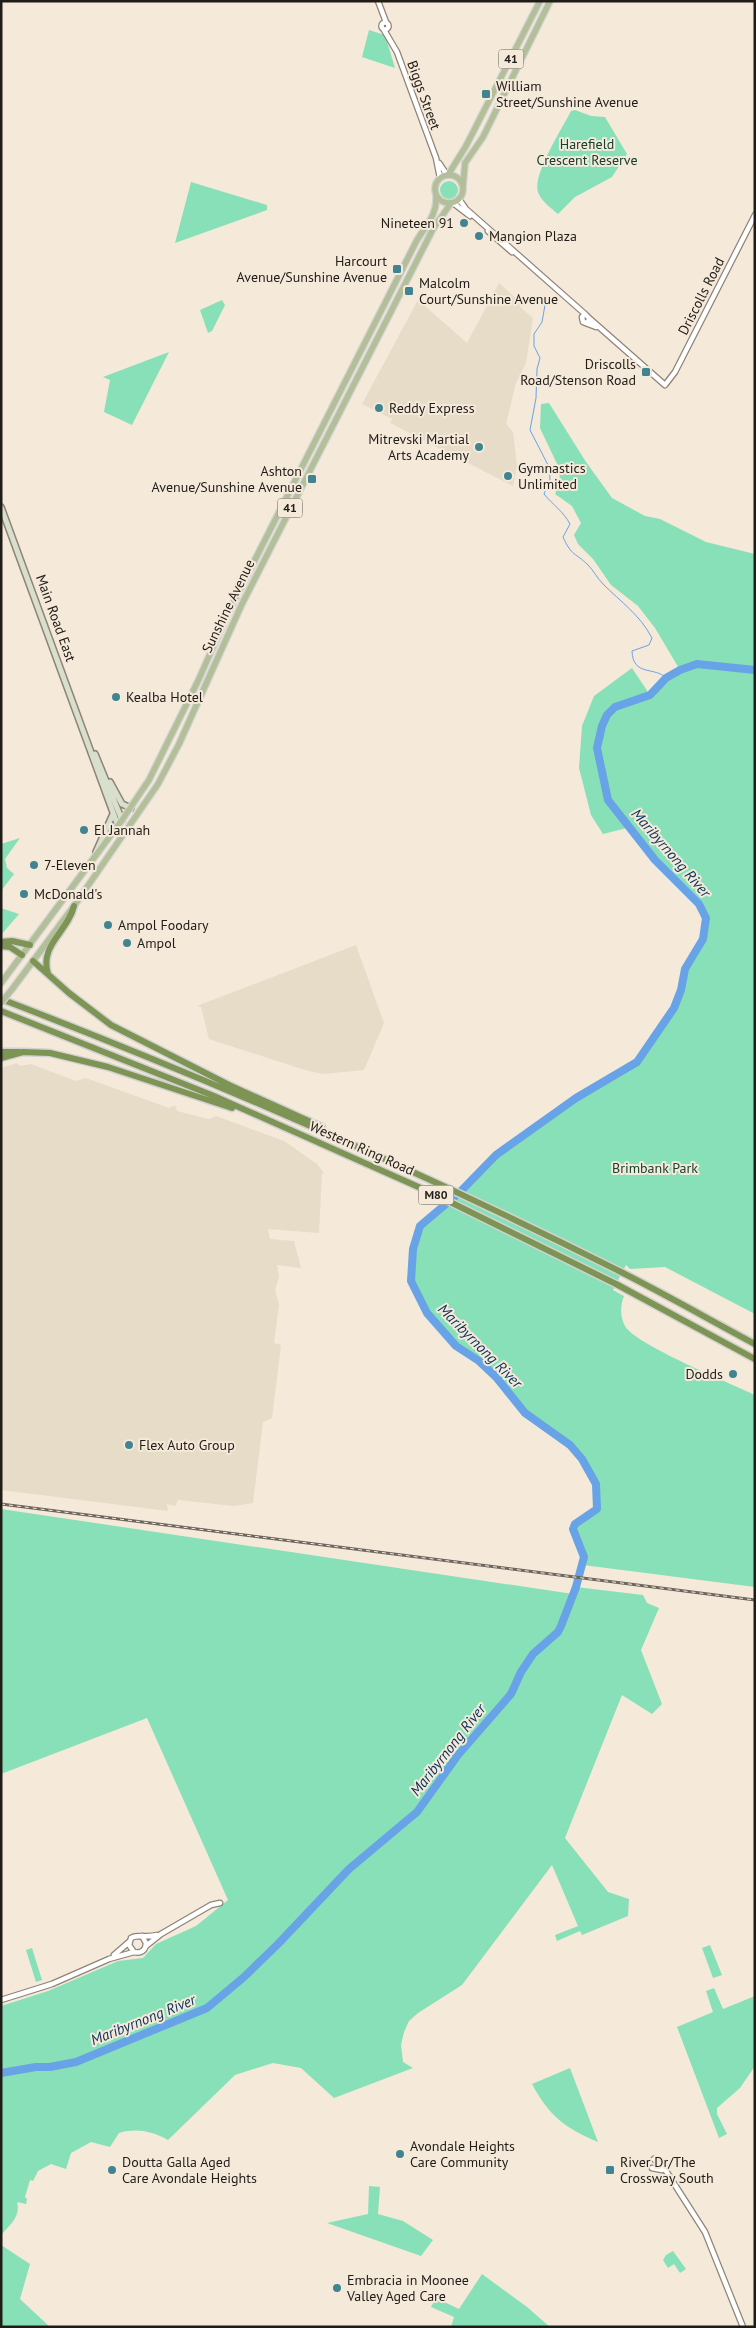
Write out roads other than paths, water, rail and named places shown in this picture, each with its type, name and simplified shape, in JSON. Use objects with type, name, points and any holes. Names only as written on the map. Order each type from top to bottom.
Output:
[{"type":"highway","points":[[48,974],[46,962],[48,951],[71,918],[74,906]]},
{"type":"highway","points":[[1,942],[12,941],[30,944]]},
{"type":"highway","points":[[1,946],[10,947],[22,955]]},
{"type":"highway","points":[[33,961],[69,993],[111,1025],[249,1097]]},
{"type":"highway","points":[[1,1000],[249,1097]]},
{"type":"highway","name":"Western Ring Road","points":[[1,1011],[172,1079],[432,1193],[616,1284],[755,1359]]},
{"type":"highway","points":[[1,1052],[50,1053],[79,1059],[253,1114]]},
{"type":"highway","points":[[1,1058],[23,1052]]},
{"type":"highway","name":"Western Ring Road","points":[[249,1097],[314,1122],[338,1137],[622,1273],[755,1344]]},
{"type":"main road","name":"41","points":[[448,175],[466,146],[540,1]]},
{"type":"main road","name":"41","points":[[452,203],[459,199],[462,194],[465,163],[483,137],[550,1]]},
{"type":"main road","points":[[440,178],[448,175],[457,178],[463,186]]},
{"type":"main road","name":"41","points":[[436,195],[435,185],[440,178]]},
{"type":"main road","points":[[436,195],[444,202],[452,203]]},
{"type":"main road","name":"Sunshine Avenue","points":[[1,983],[131,808],[158,764],[260,549],[417,239],[430,223],[436,208],[436,195]]},
{"type":"main road","name":"Sunshine Avenue","points":[[1,1004],[74,906],[150,797],[173,755],[218,654],[291,507],[433,229],[452,203]]},
{"type":"main road","points":[[369,336],[372,349]]},
{"type":"main road","points":[[317,438],[337,405],[344,404]]},
{"type":"main road","points":[[260,549],[268,545],[291,507]]},
{"type":"main road","name":"Main Road East","points":[[1,508],[122,837]]},
{"type":"main road","points":[[193,690],[201,688],[218,654]]},
{"type":"main road","name":"Main Road East","points":[[87,738],[102,769],[126,831]]},
{"type":"main road","points":[[102,769],[109,778],[120,802],[123,806],[131,808]]},
{"type":"main road","points":[[94,857],[113,813]]},
{"type":"main road","points":[[22,955],[33,961]]},
{"type":"street","name":"Biggs Street","points":[[378,1],[384,23],[382,27],[386,29],[391,40],[436,158],[440,178]]},
{"type":"street","name":"Biggs Street","points":[[436,158],[448,175]]},
{"type":"street","points":[[459,199],[466,209],[574,305],[583,316],[590,319],[600,328]]},
{"type":"street","points":[[452,203],[503,245],[522,258]]},
{"type":"street","name":"Driscolls Road","points":[[600,328],[665,385],[675,372],[755,215]]},
{"type":"street","points":[[583,316],[583,322],[600,328]]},
{"type":"street","points":[[586,323],[590,319]]},
{"type":"street","points":[[1,2000],[52,1984],[108,1959],[143,1951],[146,1946],[161,1934],[211,1905],[220,1903]]},
{"type":"street","points":[[108,1959],[129,1942],[133,1936],[148,1938],[161,1934]]},
{"type":"street","points":[[142,1936],[146,1946]]},
{"type":"street","points":[[129,1942],[130,1948],[134,1952]]},
{"type":"street","points":[[654,2159],[666,2171],[705,2232],[743,2327]]},
{"type":"street","points":[[652,2168],[666,2171]]},
{"type":"waterway","points":[[545,305],[542,322],[534,334],[534,346],[540,358],[537,369],[536,398],[530,430],[549,467],[550,480],[544,494],[570,524],[563,537],[569,548],[588,565],[603,584],[636,616],[652,638],[649,645],[632,651],[636,664],[640,668],[656,672],[666,678]]},
{"type":"waterway","name":"Maribyrnong River","points":[[1,2073],[76,2062],[207,2008],[244,1977],[278,1944],[349,1869],[417,1812],[458,1755],[511,1694],[521,1672],[533,1654],[558,1632],[576,1587],[584,1557],[573,1529],[575,1524],[597,1509],[596,1484],[582,1459],[570,1445],[525,1413],[496,1377],[479,1361],[456,1346],[427,1313],[411,1281],[413,1249],[420,1226],[460,1192],[496,1155],[576,1098],[637,1062],[674,1008],[681,990],[685,969],[703,939],[706,918],[699,904],[655,860],[608,800],[597,748],[602,726],[607,715],[615,707],[650,695],[666,678],[680,670],[697,664],[755,670]]},
{"type":"railway","points":[[1,1504],[755,1600]]},
{"type":"place","name":"William Street/Sunshine Avenue","points":[[486,94]]},
{"type":"place","name":"Nineteen 91","points":[[464,223]]},
{"type":"place","name":"Mangion Plaza","points":[[479,236]]},
{"type":"place","name":"Harcourt Avenue/Sunshine Avenue","points":[[397,269]]},
{"type":"place","name":"Malcolm Court/Sunshine Avenue","points":[[409,291]]},
{"type":"place","name":"Driscolls Road/Stenson Road","points":[[646,372]]},
{"type":"place","name":"Reddy Express","points":[[379,408]]},
{"type":"place","name":"Mitrevski Martial Arts Academy","points":[[479,447]]},
{"type":"place","name":"Gymnastics Unlimited","points":[[508,476]]},
{"type":"place","name":"Ashton Avenue/Sunshine Avenue","points":[[312,479]]},
{"type":"place","name":"Kealba Hotel","points":[[116,697]]},
{"type":"place","name":"El Jannah","points":[[84,830]]},
{"type":"place","name":"7-Eleven","points":[[34,865]]},
{"type":"place","name":"McDonald's","points":[[24,894]]},
{"type":"place","name":"Ampol Foodary","points":[[108,925]]},
{"type":"place","name":"Ampol","points":[[127,943]]},
{"type":"place","name":"Dodds","points":[[733,1374]]},
{"type":"place","name":"Flex Auto Group","points":[[129,1445]]},
{"type":"place","name":"Avondale Heights Care Community","points":[[400,2154]]},
{"type":"place","name":"Doutta Galla Aged Care Avondale Heights","points":[[112,2170]]},
{"type":"place","name":"River Dr/The Crossway South","points":[[610,2170]]},
{"type":"place","name":"Embracia in Moonee Valley Aged Care","points":[[337,2288]]},
{"type":"park label","name":"Harefield Crescent Reserve","points":[[587,152]]},
{"type":"park label","name":"Brimbank Park","points":[[655,1168]]}]
